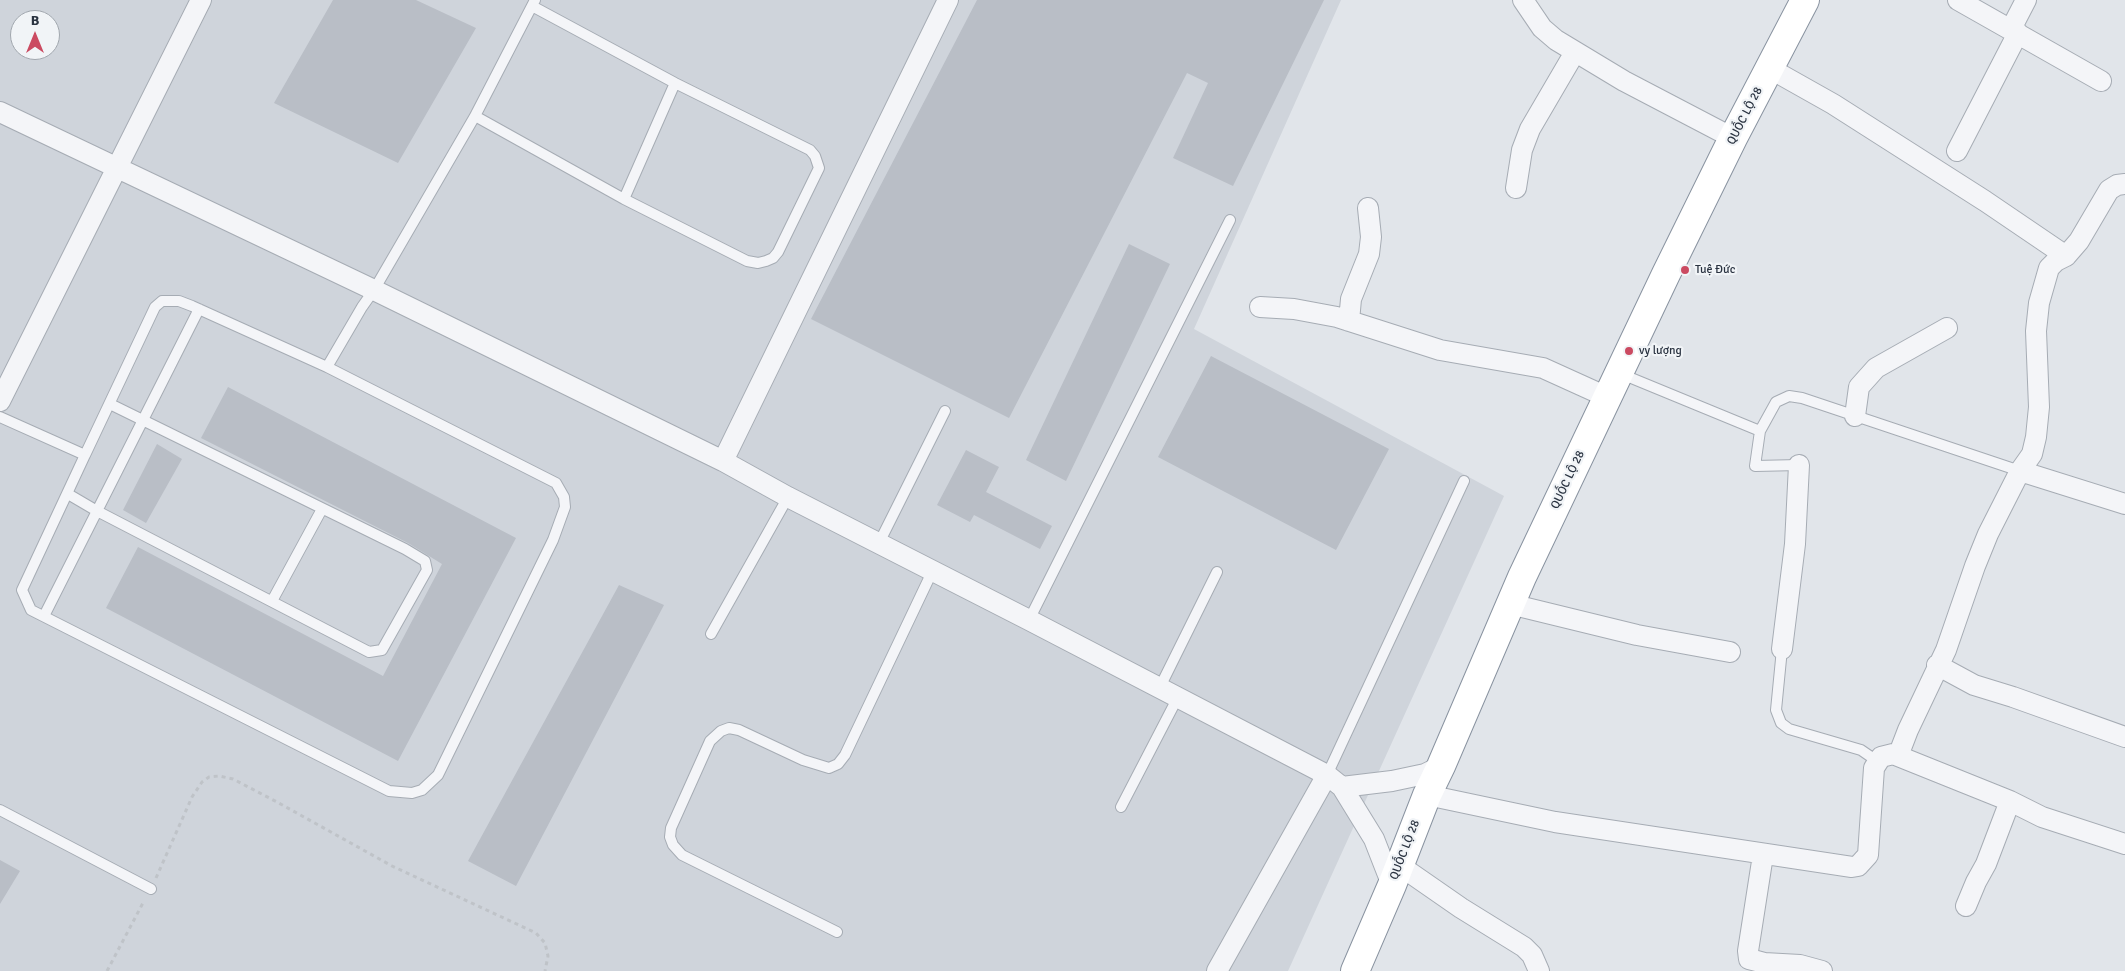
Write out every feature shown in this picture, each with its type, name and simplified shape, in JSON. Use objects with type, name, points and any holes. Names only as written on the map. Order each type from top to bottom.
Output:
[{"type":"highway","name":"QUỐC LỘ 28","points":[[1356,971],[1427,795],[1510,604],[1618,372],[1733,138],[1805,0]]},
{"type":"street","points":[[0,401],[201,0]]},
{"type":"street","points":[[724,460],[948,0]]},
{"type":"street","points":[[1523,0],[1542,28],[1575,52],[1624,81],[1733,138]]},
{"type":"street","points":[[1958,0],[2101,82]]},
{"type":"street","points":[[1957,151],[2015,31],[2026,0]]},
{"type":"street","points":[[1516,188],[1522,150],[1530,129],[1575,52]]},
{"type":"street","points":[[1769,68],[1833,104],[1986,201],[2066,256]]},
{"type":"street","points":[[0,112],[374,290],[724,460],[788,497],[1178,697],[1335,781],[1396,875],[1461,908],[1524,947],[1532,955],[1539,971]]},
{"type":"street","points":[[1898,756],[1937,665],[1946,650],[1988,534],[2020,471],[2032,454],[2036,437],[2039,386],[2036,331],[2038,303],[2049,268],[2056,261],[2066,256],[2079,241],[2109,190],[2117,185],[2125,184]]},
{"type":"street","points":[[1349,321],[1351,300],[1369,254],[1371,237],[1368,208]]},
{"type":"street","points":[[1260,308],[1294,309],[1349,321],[1440,350],[1543,368],[1607,397]]},
{"type":"street","points":[[1855,416],[1859,387],[1876,368],[1946,328]]},
{"type":"street","points":[[1782,649],[1795,544],[1799,465]]},
{"type":"street","points":[[2020,471],[2125,504]]},
{"type":"street","points":[[1510,604],[1575,622],[1730,652]]},
{"type":"street","points":[[1937,665],[1974,685],[2125,737]]},
{"type":"street","points":[[1427,795],[1555,822],[1842,867],[1858,866],[1868,855],[1872,776],[1877,761],[1887,754],[1898,756],[2010,801],[2042,817],[2125,844]]},
{"type":"street","points":[[1335,781],[1400,779],[1425,774],[1441,766]]},
{"type":"street","points":[[1217,971],[1335,781]]},
{"type":"street","points":[[1966,906],[1986,864],[2010,801]]},
{"type":"street","points":[[1763,855],[1748,951],[1749,959],[1764,963],[1800,965],[1822,971]]},
{"type":"lane","points":[[327,367],[475,116],[534,3],[675,83],[810,150],[816,156],[819,168],[778,252],[773,258],[758,263],[748,261],[624,199],[475,116]]},
{"type":"lane","points":[[624,199],[675,83]]},
{"type":"lane","points":[[1029,620],[1230,220]]},
{"type":"lane","points":[[162,301],[179,301],[199,309],[327,367],[556,483],[564,497],[566,507],[553,540],[438,775],[430,785],[412,793],[389,791],[31,610],[22,590],[155,307],[162,301]]},
{"type":"lane","points":[[44,616],[199,309]]},
{"type":"lane","points":[[1618,372],[1760,431]]},
{"type":"lane","points":[[1799,465],[1755,466],[1760,431],[1776,402],[1789,396],[1802,398],[2020,471]]},
{"type":"lane","points":[[68,494],[96,511],[369,652],[382,650],[427,570],[424,561],[411,553],[110,404]]},
{"type":"lane","points":[[878,543],[945,411]]},
{"type":"lane","points":[[0,417],[84,456]]},
{"type":"lane","points":[[1335,781],[1464,481]]},
{"type":"lane","points":[[711,634],[788,497]]},
{"type":"lane","points":[[272,601],[322,509]]},
{"type":"lane","points":[[837,932],[682,855],[673,845],[670,837],[671,828],[710,741],[721,731],[729,728],[739,730],[803,760],[829,768],[838,764],[845,755],[932,572]]},
{"type":"lane","points":[[1160,688],[1217,572]]},
{"type":"lane","points":[[1782,649],[1776,710],[1781,723],[1789,729],[1861,750],[1877,761]]},
{"type":"lane","points":[[1121,807],[1178,697]]},
{"type":"lane","points":[[0,810],[151,889]]},
{"type":"path","points":[[107,971],[151,889],[192,797],[202,782],[209,777],[219,776],[232,779],[277,802],[392,866],[536,933],[545,943],[548,956],[547,969],[545,971]]},
{"type":"shaded area","points":[[0,0],[1341,0],[1194,329],[1504,496],[1288,971],[0,971]]},
{"type":"building","points":[[333,0],[416,0],[476,28],[398,163],[274,103]]},
{"type":"building","points":[[977,0],[1324,0],[1233,186],[1173,158],[1208,83],[1187,73],[1009,418],[811,319]]},
{"type":"building","points":[[1129,244],[1170,264],[1066,481],[1026,460]]},
{"type":"building","points":[[1211,356],[1389,449],[1336,550],[1158,457]]},
{"type":"building","points":[[228,387],[516,538],[398,761],[106,608],[138,547],[383,676],[442,564],[408,543],[201,438]]},
{"type":"building","points":[[157,444],[182,459],[146,523],[123,510]]},
{"type":"building","points":[[966,450],[999,467],[986,492],[1052,526],[1040,549],[974,515],[970,522],[937,505]]},
{"type":"building","points":[[619,585],[664,605],[516,886],[468,861]]},
{"type":"building","points":[[0,860],[20,871],[0,904]]},
{"type":"place","name":"Tuệ Đức","points":[[1685,270]]},
{"type":"place","name":"vy lượng","points":[[1629,351]]}]
